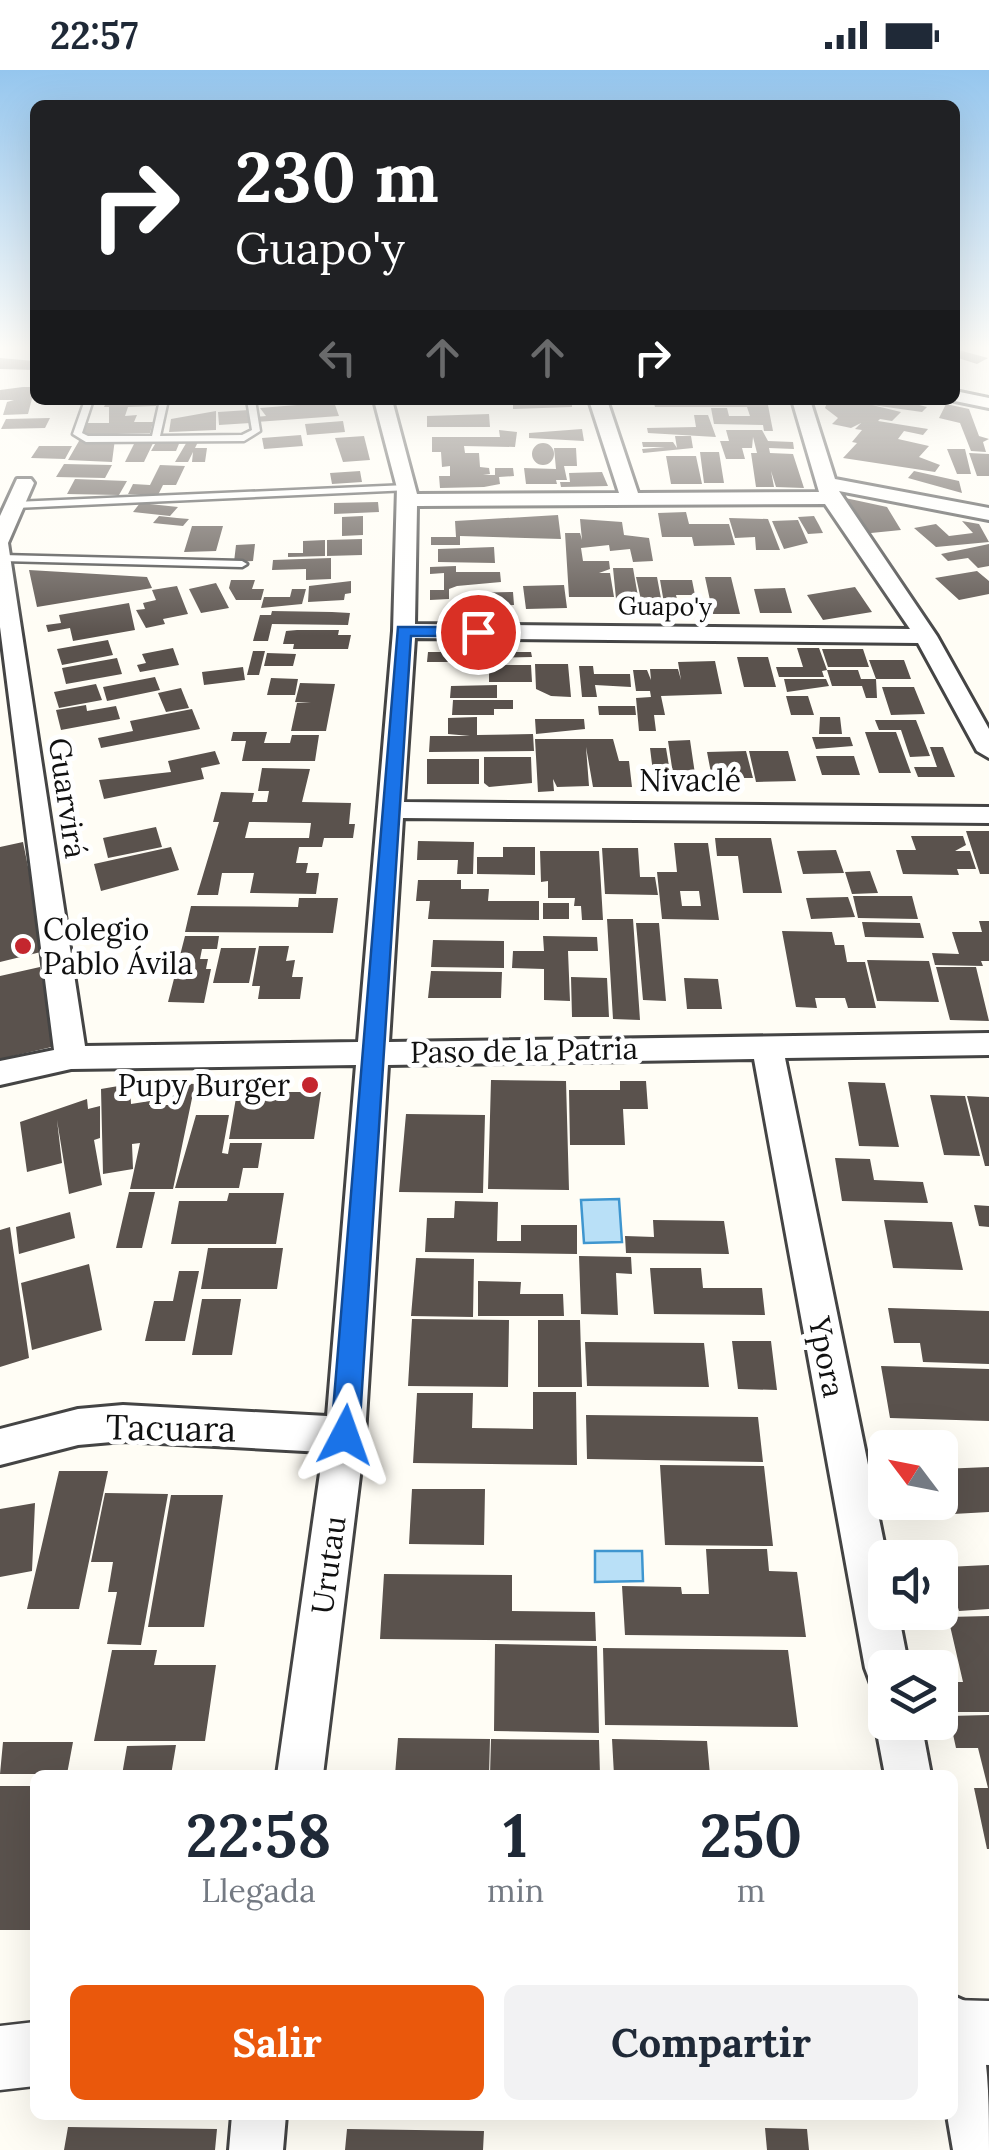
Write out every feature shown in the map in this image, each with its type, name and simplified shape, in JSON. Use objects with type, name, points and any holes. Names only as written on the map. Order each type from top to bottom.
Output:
[{"type":"street","name":"Urutau","points":[[301,1770],[345,1435],[404,631],[407,494],[394,442]]},
{"type":"street","points":[[612,442],[630,497]]},
{"type":"street","points":[[815,442],[829,490],[926,636],[989,751]]},
{"type":"street","points":[[1,548],[24,483]]},
{"type":"street","points":[[407,494],[630,497],[829,490],[989,514]]},
{"type":"street","name":"Guarvirá","points":[[1,548],[71,1058]]},
{"type":"street","name":"Guapo'y","points":[[404,631],[926,636]]},
{"type":"street","name":"Nivaclé","points":[[390,810],[989,815]]},
{"type":"street","name":"Paso de la Patria","points":[[0,1073],[71,1058],[989,1044]]},
{"type":"street","name":"Ypora","points":[[768,1047],[885,1650]]},
{"type":"street","name":"Tacuara","points":[[0,1447],[78,1428],[123,1423],[345,1435]]},
{"type":"street","points":[[901,1740],[907,1770]]},
{"type":"street","points":[[963,2025],[980,2150]]},
{"type":"street","points":[[0,2058],[30,2055]]},
{"type":"street","points":[[256,2150],[258,2120]]},
{"type":"lane","points":[[15,505],[407,494]]},
{"type":"lane","points":[[1,548],[242,564]]},
{"type":"water","points":[[619,1199],[622,1242],[584,1243],[581,1200]]},
{"type":"water","points":[[595,1551],[642,1551],[643,1581],[595,1582]]},
{"type":"building","points":[[78,442],[115,442],[112,462],[68,460]]},
{"type":"building","points":[[135,442],[154,442],[144,462],[125,462]]},
{"type":"building","points":[[156,442],[180,442],[176,451],[151,451]]},
{"type":"building","points":[[187,442],[198,442],[195,448],[207,448],[205,462],[192,462],[193,452],[188,462],[175,462]]},
{"type":"building","points":[[263,442],[302,442],[303,446],[264,449]]},
{"type":"building","points":[[336,442],[366,442],[370,460],[343,462]]},
{"type":"building","points":[[432,442],[516,442],[515,447],[464,446],[465,453],[479,453],[480,467],[489,468],[490,474],[483,475],[495,475],[495,468],[513,468],[514,476],[499,477],[500,484],[484,487],[440,488],[439,476],[450,476],[450,466],[442,467],[441,452],[432,452]]},
{"type":"building","points":[[642,442],[673,442],[677,448],[676,442],[692,442],[693,448],[643,453],[642,449],[665,447],[643,447]]},
{"type":"building","points":[[720,442],[753,442],[752,448],[742,448],[745,459],[726,459]]},
{"type":"building","points":[[754,442],[793,442],[794,449],[769,448],[770,453],[793,454],[804,488],[776,487],[771,471],[774,487],[756,487],[751,453],[757,453]]},
{"type":"building","points":[[852,442],[912,442],[929,446],[919,457],[940,465],[935,472],[843,458],[857,443]]},
{"type":"building","points":[[967,442],[983,442],[986,452],[971,451]]},
{"type":"building","points":[[543,443],[551,446],[551,462],[543,465],[535,462],[532,454],[535,446]]},
{"type":"building","points":[[39,446],[72,446],[65,459],[31,458]]},
{"type":"building","points":[[554,448],[576,448],[577,466],[564,466],[567,480],[556,480],[557,484],[526,484],[524,468],[556,469]]},
{"type":"building","points":[[947,449],[965,449],[971,474],[957,474]]},
{"type":"building","points":[[700,452],[719,452],[724,483],[704,483]]},
{"type":"building","points":[[969,453],[989,454],[989,476],[977,476]]},
{"type":"building","points":[[666,456],[696,456],[702,484],[671,484]]},
{"type":"building","points":[[64,464],[112,465],[105,478],[56,477]]},
{"type":"building","points":[[160,465],[185,466],[176,485],[163,485],[158,495],[128,494],[133,484],[150,485]]},
{"type":"building","points":[[360,471],[362,482],[332,484],[330,473]]},
{"type":"building","points":[[914,471],[959,481],[962,493],[908,478]]},
{"type":"building","points":[[602,472],[608,486],[561,487],[560,482],[570,482],[569,473]]},
{"type":"building","points":[[75,479],[127,481],[119,495],[67,494]]},
{"type":"building","points":[[836,496],[887,507],[901,530],[861,534]]},
{"type":"building","points":[[378,502],[379,512],[334,514],[334,503]]},
{"type":"building","points":[[140,503],[178,507],[170,516],[133,512]]},
{"type":"building","points":[[686,512],[689,524],[729,524],[735,545],[694,546],[692,537],[662,537],[658,513]]},
{"type":"building","points":[[558,515],[561,539],[460,536],[460,545],[431,545],[431,537],[456,537],[455,521]]},
{"type":"building","points":[[159,516],[189,519],[183,526],[153,523]]},
{"type":"building","points":[[363,516],[363,535],[342,536],[342,517]]},
{"type":"building","points":[[814,516],[823,533],[808,534],[798,517]]},
{"type":"building","points":[[729,518],[768,519],[780,550],[756,550],[755,537],[735,538]]},
{"type":"building","points":[[580,519],[622,522],[624,535],[649,538],[653,561],[633,562],[630,549],[610,551],[609,545],[581,548],[583,561],[609,561],[610,569],[599,573],[610,573],[614,597],[569,597],[565,533],[580,533],[582,540]]},
{"type":"building","points":[[798,520],[808,543],[784,549],[772,521]]},
{"type":"building","points":[[962,521],[979,524],[989,542],[936,547],[914,528],[936,524],[949,536],[973,533]]},
{"type":"building","points":[[192,526],[223,526],[216,551],[184,552]]},
{"type":"building","points":[[362,539],[362,555],[327,556],[327,540]]},
{"type":"building","points":[[325,540],[325,556],[288,557],[288,553],[303,553],[303,541]]},
{"type":"building","points":[[255,544],[253,561],[234,562],[236,545]]},
{"type":"building","points":[[989,544],[989,566],[978,568],[968,558],[948,561],[941,554]]},
{"type":"building","points":[[494,547],[495,563],[438,562],[438,549]]},
{"type":"building","points":[[331,558],[331,579],[306,580],[306,569],[272,570],[273,560]]},
{"type":"building","points":[[456,566],[456,572],[500,572],[501,582],[457,586],[449,589],[449,599],[430,600],[430,590],[444,590],[444,573],[430,574],[430,567]]},
{"type":"building","points":[[613,568],[633,568],[640,608],[617,609]]},
{"type":"building","points":[[29,570],[147,577],[152,588],[37,607]]},
{"type":"building","points":[[977,571],[989,581],[989,594],[959,600],[935,578]]},
{"type":"building","points":[[636,577],[657,577],[663,609],[643,609]]},
{"type":"building","points":[[705,577],[731,577],[740,614],[713,614]]},
{"type":"building","points":[[231,580],[255,580],[252,589],[264,589],[261,600],[236,600],[229,588]]},
{"type":"building","points":[[660,580],[692,580],[695,595],[676,595],[679,608],[665,609]]},
{"type":"building","points":[[351,581],[351,593],[345,594],[344,600],[308,602],[309,586]]},
{"type":"building","points":[[216,583],[229,608],[201,613],[189,589]]},
{"type":"building","points":[[564,585],[567,608],[526,609],[523,586]]},
{"type":"building","points":[[177,586],[188,614],[163,619],[165,624],[146,628],[136,610],[145,609],[143,603],[156,600],[152,590]]},
{"type":"building","points":[[855,587],[872,612],[823,620],[807,595]]},
{"type":"building","points":[[785,588],[792,613],[760,613],[754,589]]},
{"type":"building","points":[[292,589],[306,589],[302,604],[261,608],[264,597],[290,597]]},
{"type":"building","points":[[513,592],[514,605],[467,606],[467,593]]},
{"type":"building","points":[[129,603],[135,630],[73,641],[70,628],[48,632],[46,625],[61,623],[59,615]]},
{"type":"building","points":[[272,611],[350,613],[348,625],[272,624],[268,641],[253,641],[260,615],[271,615]]},
{"type":"building","points":[[339,630],[338,635],[351,635],[348,649],[293,649],[294,644],[283,644],[286,631]]},
{"type":"building","points":[[108,640],[113,655],[62,665],[57,649]]},
{"type":"building","points":[[173,648],[179,665],[140,672],[137,665],[146,663],[142,654]]},
{"type":"building","points":[[797,648],[819,648],[827,670],[822,671],[824,677],[779,677],[776,667],[803,667]]},
{"type":"building","points":[[822,649],[863,649],[869,667],[828,667]]},
{"type":"building","points":[[253,651],[265,651],[259,675],[247,675]]},
{"type":"building","points":[[428,652],[467,652],[467,662],[427,662]]},
{"type":"building","points":[[493,652],[531,652],[532,657],[493,658]]},
{"type":"building","points":[[267,653],[296,654],[293,666],[264,666]]},
{"type":"building","points":[[737,657],[768,657],[776,687],[744,687]]},
{"type":"building","points":[[117,658],[122,674],[66,684],[62,668]]},
{"type":"building","points":[[869,660],[904,660],[911,679],[876,679]]},
{"type":"building","points":[[715,661],[722,694],[661,696],[665,715],[654,715],[656,731],[639,731],[636,698],[651,697],[650,691],[636,691],[633,670],[647,670],[651,680],[650,669],[678,669],[681,680],[678,662]]},
{"type":"building","points":[[535,664],[568,664],[571,697],[551,696],[536,689]]},
{"type":"building","points":[[489,665],[531,665],[532,682],[489,682]]},
{"type":"building","points":[[579,666],[593,666],[594,674],[630,674],[631,687],[595,685],[597,697],[582,697]]},
{"type":"building","points":[[243,667],[245,680],[204,685],[202,672]]},
{"type":"building","points":[[827,670],[858,670],[861,679],[876,679],[877,698],[866,698],[862,686],[832,686]]},
{"type":"building","points":[[155,677],[160,690],[107,701],[103,687]]},
{"type":"building","points":[[271,678],[298,679],[295,695],[267,695]]},
{"type":"building","points":[[784,679],[826,679],[829,686],[787,692]]},
{"type":"building","points":[[300,683],[335,684],[326,731],[291,731],[297,703],[311,703],[295,702]]},
{"type":"building","points":[[96,684],[102,700],[59,708],[54,692]]},
{"type":"building","points":[[497,685],[497,698],[450,698],[451,686]]},
{"type":"building","points":[[882,687],[914,687],[925,714],[891,715]]},
{"type":"building","points":[[181,688],[189,708],[166,712],[158,693]]},
{"type":"building","points":[[786,696],[808,696],[814,715],[791,715]]},
{"type":"building","points":[[453,700],[513,700],[513,709],[494,709],[494,715],[452,715]]},
{"type":"building","points":[[86,705],[87,711],[116,706],[120,719],[61,730],[56,710]]},
{"type":"building","points":[[598,706],[635,706],[636,715],[599,715]]},
{"type":"building","points":[[192,709],[200,729],[101,748],[98,738],[133,731],[130,721]]},
{"type":"building","points":[[477,717],[477,735],[533,734],[534,751],[429,752],[430,736],[470,736],[448,734],[448,718]]},
{"type":"building","points":[[820,717],[840,717],[842,734],[819,734]]},
{"type":"building","points":[[535,719],[584,719],[585,729],[536,734]]},
{"type":"building","points":[[875,720],[916,720],[930,756],[910,757],[901,730],[879,730]]},
{"type":"building","points":[[233,732],[267,732],[264,743],[290,743],[292,735],[319,735],[315,761],[242,761],[246,741],[231,741]]},
{"type":"building","points":[[865,732],[896,732],[911,773],[879,773]]},
{"type":"building","points":[[812,737],[850,737],[853,746],[816,749]]},
{"type":"building","points":[[535,739],[613,739],[619,761],[629,761],[632,787],[593,787],[586,747],[589,786],[557,787],[553,779],[554,791],[538,792]]},
{"type":"building","points":[[690,740],[695,774],[673,774],[668,741]]},
{"type":"building","points":[[930,747],[943,747],[955,777],[918,777],[914,767],[937,767]]},
{"type":"building","points":[[650,748],[666,748],[670,772],[653,772]]},
{"type":"building","points":[[215,751],[220,764],[201,768],[204,779],[104,799],[99,780],[171,772],[168,761]]},
{"type":"building","points":[[746,751],[753,778],[712,778],[707,752]]},
{"type":"building","points":[[749,751],[788,751],[796,781],[756,782]]},
{"type":"building","points":[[816,756],[854,756],[860,775],[822,775]]},
{"type":"building","points":[[484,757],[531,757],[532,783],[489,787],[484,783]]},
{"type":"building","points":[[427,759],[479,759],[479,784],[427,784]]},
{"type":"building","points":[[262,768],[310,769],[302,802],[351,803],[349,824],[355,824],[353,838],[324,838],[322,847],[299,847],[296,863],[308,863],[306,873],[319,873],[316,894],[250,893],[254,873],[222,873],[218,895],[197,895],[219,822],[213,822],[221,792],[254,793],[252,802],[267,802],[269,791],[258,791]],"holes":[[[249,822],[311,823],[309,838],[245,838]]]},
{"type":"building","points":[[672,779],[693,779],[695,791],[674,792]]},
{"type":"building","points":[[156,827],[162,847],[108,858],[103,838]]},
{"type":"building","points":[[966,831],[989,831],[989,874],[980,874]]},
{"type":"building","points":[[911,836],[963,836],[966,845],[955,851],[970,851],[976,869],[957,869],[959,875],[903,874],[896,850],[916,850]]},
{"type":"building","points":[[715,838],[771,838],[782,893],[743,893],[738,856],[717,856]]},
{"type":"building","points":[[418,841],[474,842],[473,874],[457,874],[458,860],[417,860]]},
{"type":"building","points":[[23,842],[45,951],[0,962],[0,847]]},
{"type":"building","points":[[674,843],[708,843],[719,920],[662,919],[657,872],[677,872]],"holes":[[[680,891],[699,891],[701,906],[682,906]]]},
{"type":"building","points":[[171,847],[179,870],[101,891],[94,864]]},
{"type":"building","points":[[503,847],[535,847],[535,875],[477,874],[477,857],[503,857]]},
{"type":"building","points":[[602,848],[638,848],[640,877],[655,877],[658,895],[605,894]]},
{"type":"building","points":[[836,850],[844,873],[803,874],[797,851]]},
{"type":"building","points":[[540,851],[599,851],[603,920],[582,920],[581,906],[574,906],[575,898],[548,898],[548,881],[541,882]]},
{"type":"building","points":[[870,871],[878,893],[852,894],[845,872]]},
{"type":"building","points":[[418,880],[461,880],[461,889],[489,889],[488,901],[539,901],[539,920],[428,919],[430,901],[416,901]]},
{"type":"building","points":[[853,896],[912,896],[918,919],[858,918]]},
{"type":"building","points":[[848,897],[855,917],[811,919],[806,898]]},
{"type":"building","points":[[299,898],[338,898],[333,933],[185,932],[191,906],[298,907]]},
{"type":"building","points":[[543,903],[569,903],[569,919],[543,919]]},
{"type":"building","points":[[607,919],[633,919],[640,1020],[613,1019]]},
{"type":"building","points":[[979,921],[989,921],[989,961],[981,961],[983,966],[935,965],[932,953],[959,954],[952,932],[982,932]]},
{"type":"building","points":[[862,922],[920,923],[924,938],[865,937]]},
{"type":"building","points":[[636,923],[659,923],[666,1001],[643,1000]]},
{"type":"building","points":[[782,931],[832,932],[835,945],[844,945],[847,962],[865,962],[876,1008],[848,1008],[845,998],[815,998],[817,1008],[796,1007]]},
{"type":"building","points":[[185,936],[219,936],[217,949],[202,949],[200,959],[208,959],[206,969],[211,969],[204,1003],[168,1002]]},
{"type":"building","points":[[543,936],[597,937],[598,951],[568,951],[570,1001],[544,1000],[544,969],[512,968],[513,951],[544,951]]},
{"type":"building","points":[[433,940],[504,941],[504,968],[431,967]]},
{"type":"building","points":[[259,946],[289,946],[286,961],[295,960],[292,977],[303,977],[300,999],[258,999],[260,986],[252,986]]},
{"type":"building","points":[[221,948],[256,948],[249,983],[213,983]]},
{"type":"building","points":[[867,960],[929,961],[939,1002],[877,1001]]},
{"type":"building","points":[[40,967],[56,1046],[0,1059],[0,976]]},
{"type":"building","points":[[936,967],[976,967],[989,1021],[950,1020]]},
{"type":"building","points":[[431,971],[502,972],[501,998],[428,998]]},
{"type":"building","points":[[571,977],[607,978],[609,1017],[572,1017]]},
{"type":"building","points":[[684,978],[718,979],[722,1009],[687,1009]]},
{"type":"building","points":[[491,1080],[566,1081],[569,1190],[488,1189]]},
{"type":"building","points":[[620,1081],[646,1081],[648,1109],[623,1109],[625,1145],[570,1145],[569,1090],[620,1090]]},
{"type":"building","points":[[848,1082],[885,1083],[899,1147],[859,1146]]},
{"type":"building","points":[[174,1083],[195,1084],[173,1189],[130,1189],[140,1143],[132,1144],[133,1169],[103,1174],[101,1089],[130,1084],[131,1104],[150,1101],[149,1105],[169,1105]]},
{"type":"building","points":[[237,1092],[321,1092],[314,1139],[229,1139]]},
{"type":"building","points":[[930,1095],[965,1096],[980,1156],[944,1155]]},
{"type":"building","points":[[967,1096],[989,1097],[989,1166],[985,1166]]},
{"type":"building","points":[[87,1099],[88,1109],[100,1106],[100,1138],[94,1140],[102,1185],[69,1194],[57,1120],[62,1163],[27,1172],[20,1122]]},
{"type":"building","points":[[406,1114],[485,1115],[483,1193],[399,1192]]},
{"type":"building","points":[[196,1115],[229,1115],[222,1153],[228,1154],[230,1143],[262,1143],[258,1168],[243,1168],[239,1188],[175,1188]]},
{"type":"building","points":[[835,1158],[870,1159],[874,1180],[923,1182],[928,1203],[842,1201]]},
{"type":"building","points":[[129,1192],[155,1192],[142,1248],[116,1248]]},
{"type":"building","points":[[229,1193],[284,1193],[276,1244],[171,1244],[179,1201],[227,1201]]},
{"type":"building","points":[[455,1201],[498,1202],[497,1241],[521,1241],[521,1225],[577,1225],[577,1254],[425,1252],[427,1218],[454,1218]]},
{"type":"building","points":[[974,1205],[989,1206],[989,1227],[979,1226]]},
{"type":"building","points":[[70,1212],[75,1238],[19,1254],[16,1227]]},
{"type":"building","points":[[653,1220],[724,1221],[729,1254],[626,1253],[625,1236],[654,1237]]},
{"type":"building","points":[[884,1220],[952,1222],[963,1270],[893,1268]]},
{"type":"building","points":[[10,1227],[29,1358],[0,1367],[0,1230]]},
{"type":"building","points":[[208,1248],[283,1248],[277,1289],[201,1289]]},
{"type":"building","points":[[579,1256],[631,1257],[632,1274],[616,1273],[618,1315],[581,1314]]},
{"type":"building","points":[[416,1258],[474,1259],[473,1317],[411,1316]]},
{"type":"building","points":[[89,1264],[102,1330],[32,1350],[21,1283]]},
{"type":"building","points":[[650,1268],[701,1268],[703,1288],[762,1288],[765,1315],[654,1314]]},
{"type":"building","points":[[179,1271],[199,1271],[185,1341],[145,1341],[154,1301],[173,1301]]},
{"type":"building","points":[[478,1281],[521,1282],[520,1294],[563,1294],[564,1316],[478,1316]]},
{"type":"building","points":[[202,1299],[241,1299],[232,1355],[192,1355]]},
{"type":"building","points":[[888,1308],[989,1311],[989,1364],[923,1362],[920,1343],[894,1343]]},
{"type":"building","points":[[412,1319],[509,1320],[508,1387],[408,1386]]},
{"type":"building","points":[[538,1320],[580,1320],[582,1387],[538,1387]]},
{"type":"building","points":[[732,1341],[771,1341],[777,1390],[738,1389]]},
{"type":"building","points":[[585,1342],[704,1343],[709,1387],[587,1386]]},
{"type":"building","points":[[881,1366],[989,1369],[989,1421],[890,1418]]},
{"type":"building","points":[[533,1392],[576,1392],[577,1465],[413,1463],[417,1393],[473,1393],[472,1428],[533,1429]]},
{"type":"building","points":[[586,1415],[758,1417],[763,1462],[587,1459]]},
{"type":"building","points":[[660,1465],[764,1466],[773,1546],[665,1545]]},
{"type":"building","points":[[989,1467],[989,1512],[958,1514],[958,1468]]},
{"type":"building","points":[[59,1471],[108,1471],[79,1609],[27,1609]]},
{"type":"building","points":[[412,1489],[485,1489],[484,1545],[409,1544]]},
{"type":"building","points":[[105,1493],[168,1494],[141,1645],[107,1644],[117,1592],[108,1592],[113,1562],[91,1562]]},
{"type":"building","points":[[171,1495],[223,1495],[204,1627],[148,1627]]},
{"type":"building","points":[[35,1503],[32,1571],[0,1577],[0,1509]]},
{"type":"building","points":[[706,1549],[767,1549],[769,1571],[797,1572],[806,1637],[625,1635],[622,1586],[681,1587],[682,1594],[709,1594]]},
{"type":"building","points":[[989,1565],[989,1609],[959,1611],[958,1566]]},
{"type":"building","points":[[384,1574],[512,1575],[512,1611],[595,1612],[596,1641],[380,1639]]},
{"type":"building","points":[[989,1616],[989,1712],[958,1712],[958,1682],[963,1682],[951,1630],[958,1630],[958,1617]]},
{"type":"building","points":[[495,1644],[597,1646],[599,1733],[494,1731]]},
{"type":"building","points":[[603,1648],[788,1650],[798,1727],[605,1725]]},
{"type":"building","points":[[112,1650],[157,1650],[154,1665],[216,1665],[205,1741],[94,1741]]},
{"type":"building","points":[[989,1715],[989,1788],[978,1748],[956,1748],[958,1716]]},
{"type":"building","points":[[398,1738],[490,1739],[489,1770],[395,1770]]},
{"type":"building","points":[[491,1739],[599,1740],[600,1770],[490,1770]]},
{"type":"building","points":[[612,1739],[707,1741],[710,1770],[614,1770]]},
{"type":"building","points":[[3,1742],[73,1742],[68,1770],[0,1774]]},
{"type":"building","points":[[176,1745],[172,1770],[123,1770],[127,1746]]},
{"type":"building","points":[[0,1786],[30,1786],[30,1930],[0,1930]]},
{"type":"building","points":[[974,1788],[989,1788],[989,1849],[987,1849]]},
{"type":"building","points":[[68,2127],[217,2129],[215,2150],[64,2150]]},
{"type":"building","points":[[765,2128],[807,2129],[809,2150],[767,2150]]},
{"type":"building","points":[[347,2129],[484,2131],[483,2150],[345,2150]]},
{"type":"place","name":"Colegio Pablo Ávila","points":[[23,946]]},
{"type":"place","name":"Pupy Burger","points":[[310,1085]]},
{"type":"route","points":[[345,1435],[404,631],[478,632]]}]
